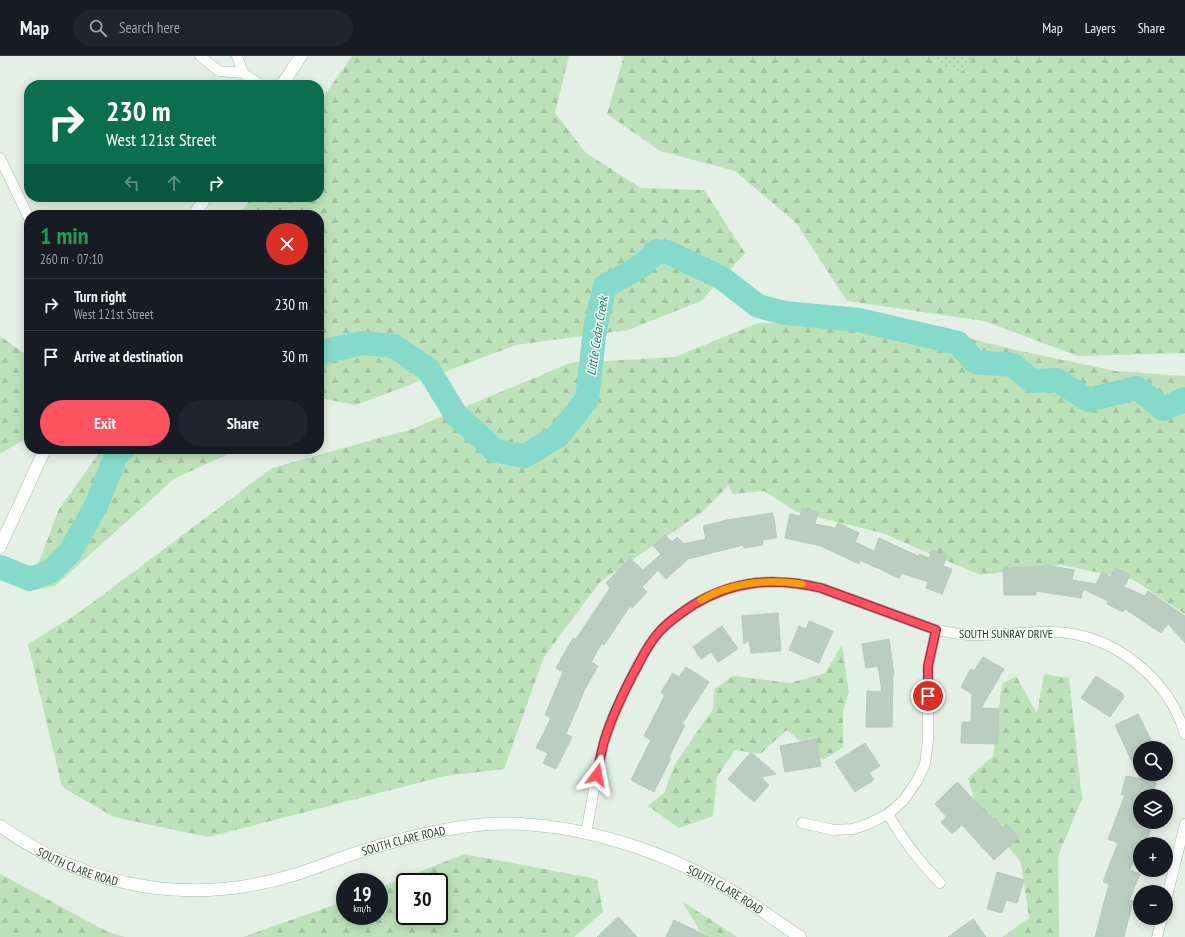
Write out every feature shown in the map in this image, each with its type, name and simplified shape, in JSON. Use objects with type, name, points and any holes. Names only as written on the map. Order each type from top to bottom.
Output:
[{"type":"street","points":[[200,56],[219,71],[243,73],[254,80]]},
{"type":"street","points":[[236,56],[243,73]]},
{"type":"street","points":[[285,80],[301,56]]},
{"type":"street","points":[[0,158],[25,210]]},
{"type":"street","points":[[0,547],[43,454]]},
{"type":"street","name":"SOUTH SUNRAY DRIVE","points":[[586,832],[604,742],[616,710],[645,652],[659,632],[679,614],[703,599],[729,587],[751,582],[782,581],[821,588],[936,630],[970,635],[1055,632],[1079,635],[1103,643],[1125,655],[1144,669],[1157,683],[1169,699],[1182,723],[1185,734]]},
{"type":"street","points":[[802,823],[834,830],[853,828],[868,824],[888,814],[903,801],[917,781],[925,764],[928,740],[928,666],[936,630]]},
{"type":"street","points":[[888,814],[901,837],[920,861],[940,882]]},
{"type":"street","name":"SOUTH CLARE ROAD","points":[[0,826],[40,852],[94,875],[152,888],[184,890],[211,890],[269,882],[300,873],[389,842],[464,827],[491,824],[550,827],[586,832],[650,853],[699,873],[752,904],[800,937]]},
{"type":"street","points":[[1170,885],[1185,824]]},
{"type":"street","points":[[1157,937],[1160,925]]},
{"type":"green space","points":[[352,56],[569,56],[555,113],[586,153],[641,188],[704,190],[745,253],[701,301],[628,330],[516,345],[356,405],[324,399],[324,210],[243,210],[248,202],[324,202],[324,96]]},
{"type":"green space","points":[[624,56],[928,56],[959,75],[973,56],[1185,56],[1185,353],[1078,356],[984,321],[847,301],[796,223],[735,171],[660,151],[607,114]]},
{"type":"green space","points":[[928,56],[973,56],[959,75]]},
{"type":"green space","points":[[900,321],[1016,350],[1115,371],[1185,376],[1185,614],[1132,579],[1061,565],[980,575],[882,533],[797,512],[764,491],[732,494],[729,485],[702,512],[600,582],[544,657],[504,769],[445,776],[208,837],[114,817],[62,787],[28,644],[80,612],[272,468],[412,429],[570,363],[675,357],[758,323]]},
{"type":"green space","points":[[0,336],[24,353],[24,440],[0,454]]},
{"type":"green space","points":[[98,454],[228,454],[174,479],[55,586],[28,591],[59,509]]},
{"type":"green space","points":[[842,645],[849,692],[843,711],[843,747],[823,760],[787,730],[760,754],[735,750],[717,777],[713,816],[679,828],[648,806],[664,793],[675,764],[713,709],[714,689],[733,676],[790,683],[825,673]]},
{"type":"green space","points":[[1044,674],[1069,678],[1082,799],[1058,856],[1059,937],[1002,937],[1029,918],[1021,862],[977,809],[968,778],[993,756],[1002,684],[1016,676],[1037,713]]},
{"type":"green space","points":[[464,854],[597,879],[603,912],[574,937],[243,937],[336,904],[336,925],[388,925],[388,884],[396,881],[396,925],[448,925],[448,873],[416,873]]},
{"type":"green space","points":[[0,874],[108,932],[125,937],[0,937]]},
{"type":"green space","points":[[682,901],[737,937],[710,937],[700,931]]},
{"type":"building","points":[[802,508],[818,512],[815,524],[835,528],[838,523],[859,533],[855,542],[874,551],[879,538],[918,556],[919,554],[929,558],[932,550],[947,556],[943,566],[952,569],[942,594],[926,588],[928,582],[902,573],[899,578],[860,560],[859,564],[821,546],[785,538],[790,514],[800,516]]},
{"type":"building","points":[[773,513],[777,538],[762,540],[763,545],[744,548],[743,545],[688,559],[666,579],[658,570],[642,587],[647,592],[632,608],[630,606],[604,645],[602,643],[591,662],[598,666],[585,689],[566,734],[572,737],[556,769],[543,763],[548,753],[536,748],[551,718],[545,715],[563,672],[556,668],[573,638],[576,639],[610,588],[606,583],[630,558],[643,570],[661,554],[653,546],[665,535],[672,542],[677,537],[684,544],[706,539],[703,526],[727,520]]},
{"type":"building","points":[[1051,566],[1074,570],[1072,580],[1096,584],[1102,572],[1111,577],[1115,568],[1130,575],[1124,587],[1145,596],[1148,591],[1185,616],[1185,643],[1168,624],[1161,633],[1125,609],[1123,612],[1107,604],[1108,601],[1083,589],[1081,598],[1036,591],[1036,595],[1004,595],[1003,568]]},
{"type":"building","points":[[778,613],[781,651],[751,653],[749,640],[744,644],[742,616]]},
{"type":"building","points":[[809,621],[833,631],[819,663],[789,650],[799,626],[806,629]]},
{"type":"building","points":[[722,626],[738,649],[718,662],[711,652],[701,659],[693,647]]},
{"type":"building","points":[[889,639],[894,675],[892,727],[866,727],[867,691],[882,692],[878,666],[866,668],[862,644]]},
{"type":"building","points":[[983,657],[1004,669],[981,708],[999,709],[997,744],[961,743],[962,722],[971,722],[972,694],[961,687],[971,669],[974,671]]},
{"type":"building","points":[[686,667],[709,682],[682,724],[685,725],[654,792],[631,780],[651,740],[644,736],[665,695],[661,692],[673,673],[679,677]]},
{"type":"building","points":[[1096,676],[1122,693],[1124,697],[1110,717],[1081,698]]},
{"type":"building","points":[[1138,714],[1152,741],[1133,741],[1133,764],[1115,725]]},
{"type":"building","points":[[816,739],[821,766],[785,772],[780,746]]},
{"type":"building","points":[[865,743],[880,766],[869,773],[874,780],[855,792],[835,762]]},
{"type":"building","points":[[751,752],[776,774],[761,777],[769,785],[754,802],[728,779]]},
{"type":"building","points":[[1126,776],[1133,778],[1133,781],[1156,781],[1155,789],[1133,789],[1133,829],[1146,829],[1150,831],[1148,837],[1133,837],[1133,862],[1130,870],[1133,871],[1133,877],[1139,877],[1135,885],[1133,885],[1133,891],[1129,900],[1133,901],[1124,937],[1095,937],[1109,884],[1103,882],[1118,843],[1108,839],[1125,795],[1121,795]]},
{"type":"building","points":[[957,782],[993,820],[994,818],[1003,828],[1006,824],[1019,837],[994,860],[962,825],[952,834],[941,822],[947,817],[935,804]]},
{"type":"building","points":[[997,872],[1024,880],[1017,903],[1006,900],[1002,913],[987,909]]},
{"type":"building","points":[[618,917],[637,937],[597,937]]},
{"type":"building","points":[[973,919],[986,937],[948,937]]},
{"type":"building","points":[[674,920],[709,937],[666,937]]},
{"type":"waterway","name":"Little Cedar Creek","points":[[324,351],[363,343],[394,346],[428,369],[456,415],[496,451],[525,456],[558,436],[587,399],[595,329],[605,286],[639,267],[656,251],[667,252],[722,278],[758,306],[785,313],[859,320],[958,343],[975,362],[1013,365],[1032,381],[1057,380],[1088,400],[1137,388],[1163,409],[1185,399]]},
{"type":"waterway","name":"Little Cedar Creek","points":[[0,567],[30,579],[50,572],[70,552],[96,506],[118,454]]},
{"type":"slow traffic","points":[[701,600],[729,587],[751,582],[782,581],[802,584]]},
{"type":"route","points":[[597,775],[604,742],[616,710],[645,652],[659,632],[679,614],[703,599],[729,587],[751,582],[782,581],[802,584],[821,588],[936,630],[928,666],[928,696]]}]
